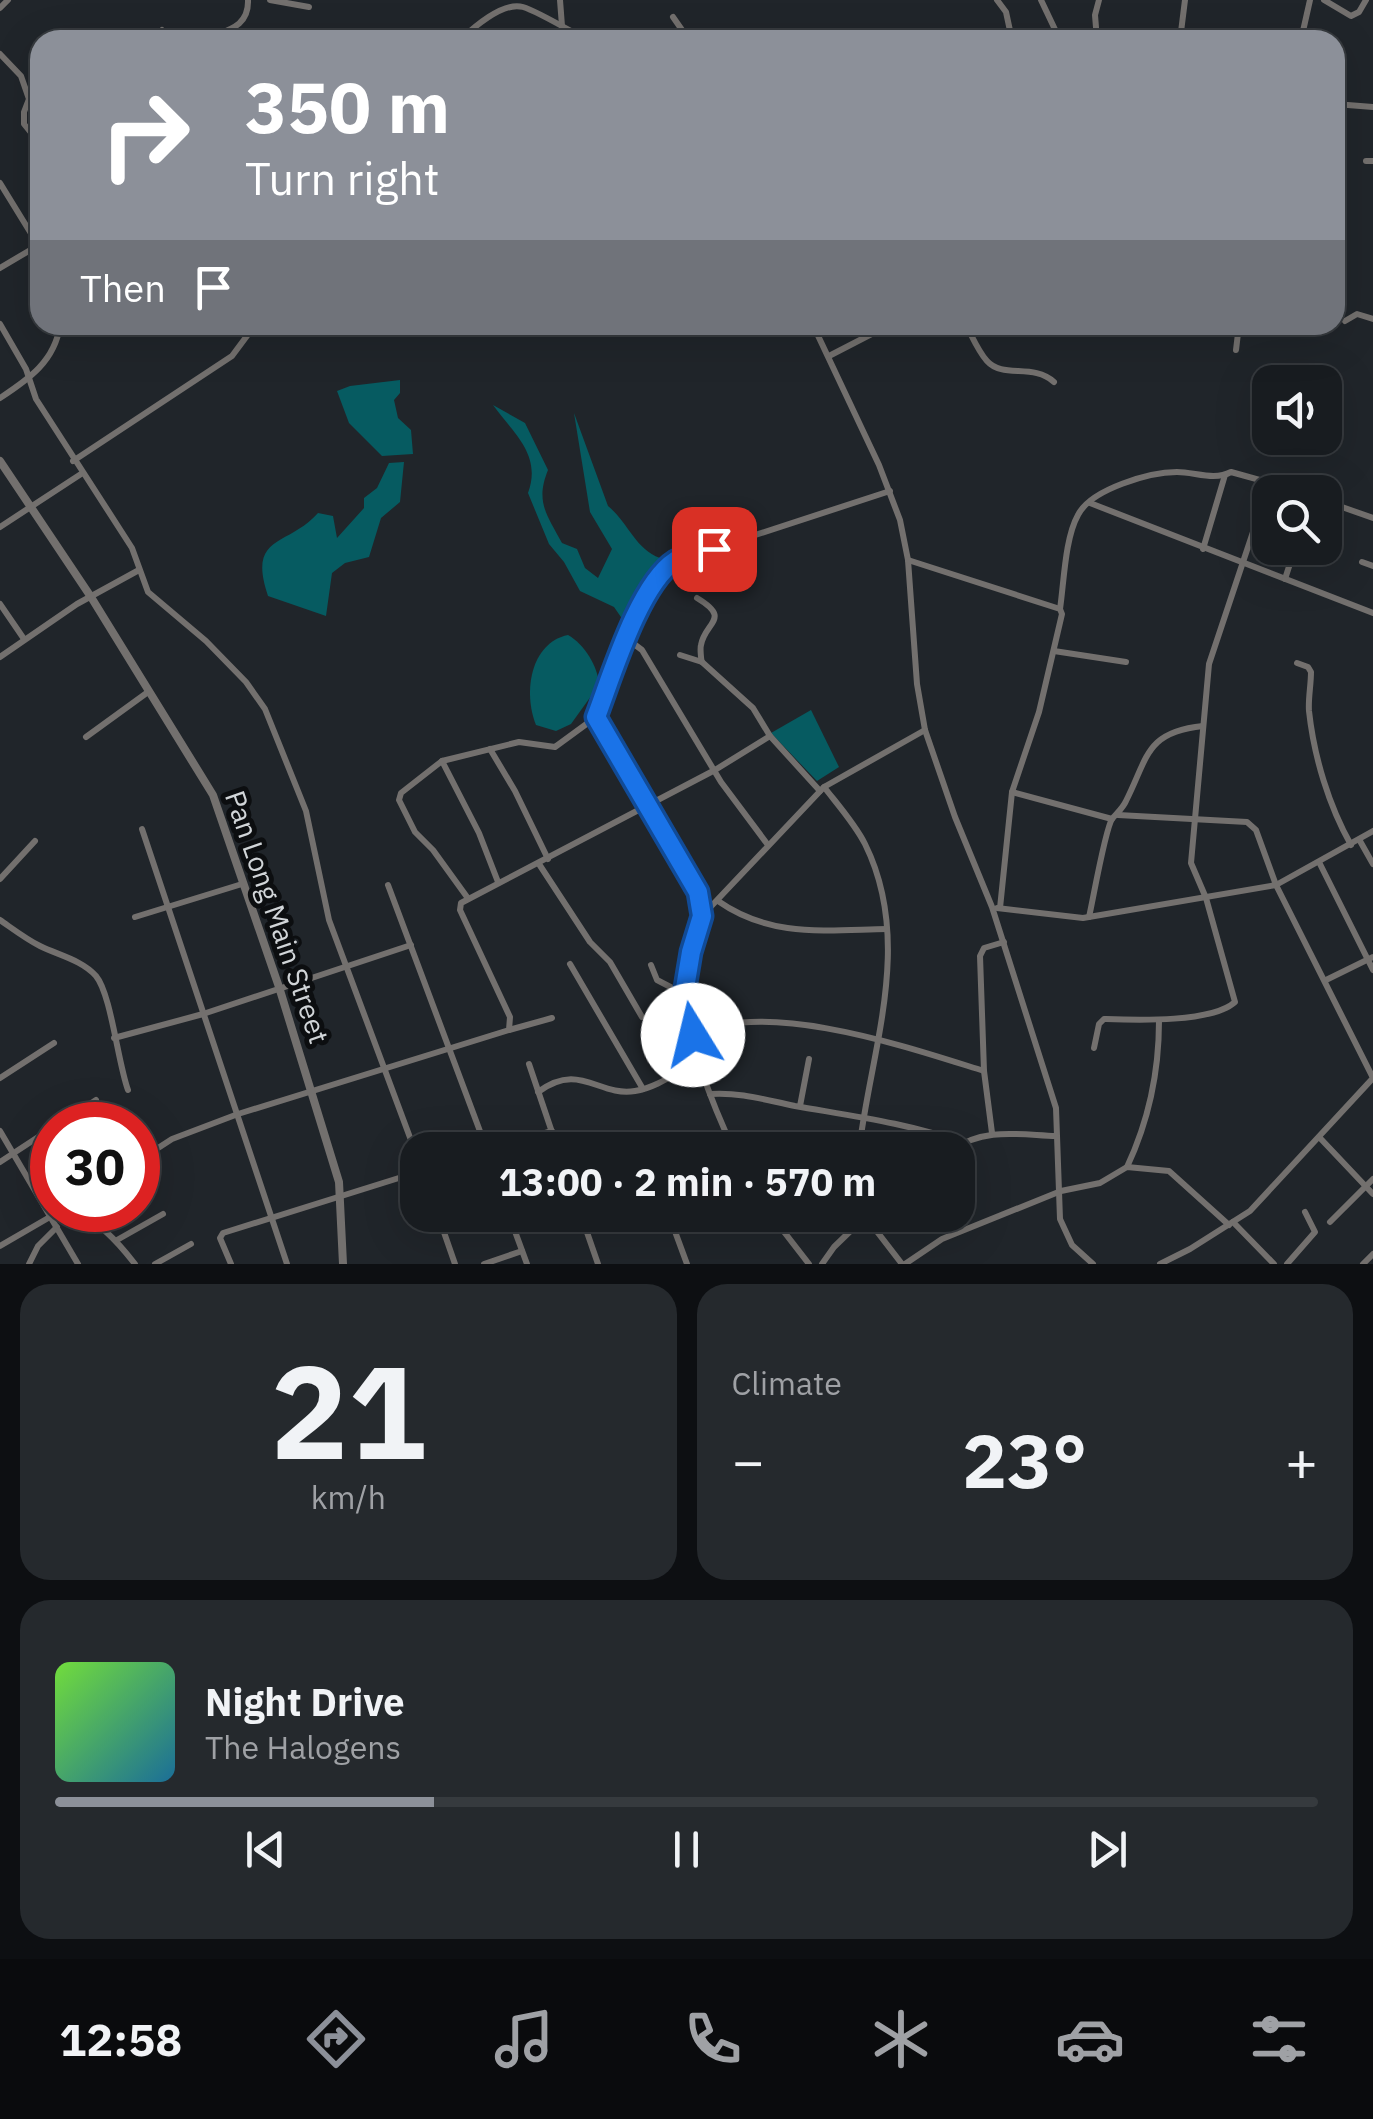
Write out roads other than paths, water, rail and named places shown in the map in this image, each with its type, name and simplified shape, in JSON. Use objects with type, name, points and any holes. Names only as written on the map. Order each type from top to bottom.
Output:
[{"type":"street","points":[[0,8],[8,0]]},
{"type":"street","points":[[230,30],[244,22],[248,0]]},
{"type":"street","points":[[270,0],[309,7]]},
{"type":"street","points":[[560,0],[562,28]]},
{"type":"street","points":[[997,0],[1006,12],[1010,30]]},
{"type":"street","points":[[1041,0],[1055,30]]},
{"type":"street","points":[[1096,30],[1094,15],[1099,0]]},
{"type":"street","points":[[1181,30],[1185,0]]},
{"type":"street","points":[[1303,30],[1310,0]]},
{"type":"street","points":[[1324,0],[1351,16],[1359,12],[1366,0]]},
{"type":"street","points":[[470,30],[515,7],[523,7],[566,30]]},
{"type":"street","points":[[673,17],[682,30]]},
{"type":"street","points":[[0,54],[21,76],[29,98],[24,124],[30,132]]},
{"type":"street","points":[[1345,105],[1373,107]]},
{"type":"street","points":[[0,183],[30,232]]},
{"type":"street","points":[[0,268],[30,250]]},
{"type":"street","points":[[1345,322],[1358,314],[1373,319]]},
{"type":"street","points":[[0,324],[36,399],[73,462],[132,548],[156,601],[206,640],[265,708],[306,811],[329,920],[408,1132]]},
{"type":"street","points":[[0,398],[28,380],[54,352],[58,335]]},
{"type":"street","points":[[73,462],[232,356],[246,335]]},
{"type":"street","points":[[818,335],[890,491],[908,560],[917,684],[925,730],[955,818],[996,908],[1056,1108],[1060,1219],[1064,1232],[1092,1264]]},
{"type":"street","points":[[829,356],[870,335]]},
{"type":"street","points":[[972,335],[988,363],[999,368],[1038,370],[1054,382]]},
{"type":"street","points":[[1236,350],[1238,335]]},
{"type":"street","name":"Pan Long Main Street","points":[[0,461],[91,597],[213,795],[279,987],[342,1197],[343,1264]]},
{"type":"street","points":[[996,908],[1012,792],[1054,652],[1068,552],[1078,514],[1089,503],[1138,476],[1177,472],[1224,476],[1231,472],[1252,477]]},
{"type":"street","points":[[0,527],[81,474]]},
{"type":"street","points":[[1202,549],[1224,476]]},
{"type":"street","points":[[467,897],[434,850],[415,832],[399,800],[401,793],[442,761],[519,742],[555,747],[596,717],[626,638],[660,576],[676,561],[890,491]]},
{"type":"street","points":[[1089,503],[1373,613]]},
{"type":"street","points":[[1342,507],[1373,518]]},
{"type":"street","points":[[1094,1048],[1099,1024],[1104,1019],[1159,1020],[1224,1010],[1234,1002],[1206,898],[1190,863],[1209,664],[1252,535]]},
{"type":"street","points":[[908,560],[1060,608]]},
{"type":"street","points":[[1362,562],[1373,566]]},
{"type":"street","points":[[1285,579],[1289,565]]},
{"type":"street","points":[[0,657],[114,581],[140,570]]},
{"type":"street","points":[[697,598],[710,606],[715,615],[700,646],[702,662]]},
{"type":"street","points":[[0,604],[24,639]]},
{"type":"street","points":[[626,638],[642,650],[715,770],[768,845]]},
{"type":"street","points":[[1054,652],[1126,662]]},
{"type":"street","points":[[680,656],[702,662],[753,708],[770,736],[822,789],[864,842],[879,878],[888,930],[886,1007],[861,1132]]},
{"type":"street","points":[[1297,663],[1311,672],[1309,710],[1323,775],[1337,820],[1351,846]]},
{"type":"street","points":[[86,737],[148,692]]},
{"type":"street","points":[[596,717],[698,892],[702,916],[684,994],[698,1061],[726,1132]]},
{"type":"street","points":[[1089,917],[1115,817],[1150,749],[1180,729],[1203,726]]},
{"type":"street","points":[[702,916],[822,789],[925,730]]},
{"type":"street","points":[[509,1030],[510,1017],[459,906],[467,897],[539,864],[715,770],[770,736]]},
{"type":"street","points":[[490,749],[548,859]]},
{"type":"street","points":[[442,761],[479,833],[498,882]]},
{"type":"street","points":[[1012,792],[1115,817],[1247,822],[1256,830],[1276,885],[1326,980],[1372,1081],[1250,1211],[1160,1264]]},
{"type":"street","points":[[142,829],[287,1264]]},
{"type":"street","points":[[996,908],[1089,917],[1276,885],[1373,831]]},
{"type":"street","points":[[0,880],[35,841]]},
{"type":"street","points":[[1360,841],[1373,864]]},
{"type":"street","points":[[1319,862],[1373,970]]},
{"type":"street","points":[[539,864],[590,942],[610,962],[642,1017]]},
{"type":"street","points":[[136,917],[242,884]]},
{"type":"street","points":[[388,885],[481,1132]]},
{"type":"street","points":[[718,901],[758,924],[803,930],[888,930]]},
{"type":"street","points":[[0,920],[94,974],[104,988],[128,1090]]},
{"type":"street","points":[[992,1133],[984,1071],[981,952],[1004,942]]},
{"type":"street","points":[[114,1038],[204,1014],[411,944]]},
{"type":"street","points":[[1326,980],[1370,958]]},
{"type":"street","points":[[570,964],[643,1088]]},
{"type":"street","points":[[651,964],[657,980],[684,994]]},
{"type":"street","points":[[160,1147],[238,1114],[552,1018]]},
{"type":"street","points":[[1127,1168],[1145,1130],[1152,1102],[1159,1020]]},
{"type":"street","points":[[693,1035],[711,1026],[810,1025],[880,1038],[984,1071]]},
{"type":"street","points":[[0,1078],[54,1043]]},
{"type":"street","points":[[800,1106],[809,1059]]},
{"type":"street","points":[[538,1092],[555,1079],[627,1091],[643,1088],[698,1061]]},
{"type":"street","points":[[528,1064],[552,1131],[549,1132]]},
{"type":"street","points":[[710,1094],[737,1092],[863,1116],[922,1132]]},
{"type":"street","points":[[0,1131],[30,1184]]},
{"type":"street","points":[[975,1139],[992,1133],[1056,1136]]},
{"type":"street","points":[[1320,1138],[1373,1194]]},
{"type":"street","points":[[0,1162],[30,1143]]},
{"type":"street","points":[[879,1232],[904,1264],[942,1239],[1061,1191],[1100,1183],[1127,1168],[1169,1172],[1274,1264]]},
{"type":"street","points":[[231,1264],[220,1236],[400,1178]]},
{"type":"street","points":[[1330,1222],[1373,1179]]},
{"type":"street","points":[[1287,1264],[1315,1232],[1306,1212]]},
{"type":"street","points":[[117,1240],[163,1214]]},
{"type":"street","points":[[0,1246],[30,1229]]},
{"type":"street","points":[[29,1264],[38,1246],[52,1232]]},
{"type":"street","points":[[58,1232],[78,1264]]},
{"type":"street","points":[[107,1232],[136,1264]]},
{"type":"street","points":[[444,1232],[455,1264]]},
{"type":"street","points":[[516,1232],[526,1264]]},
{"type":"street","points":[[587,1232],[598,1264]]},
{"type":"street","points":[[675,1232],[687,1264]]},
{"type":"street","points":[[784,1232],[809,1264]]},
{"type":"street","points":[[822,1264],[849,1232]]},
{"type":"street","points":[[154,1264],[191,1244]]},
{"type":"street","points":[[484,1264],[522,1251]]},
{"type":"street","points":[[1363,1264],[1373,1254]]},
{"type":"water","points":[[400,380],[400,393],[394,400],[398,418],[411,430],[413,454],[382,456],[349,423],[337,391]]},
{"type":"water","points":[[493,405],[525,423],[548,470],[543,500],[548,516],[562,543],[577,549],[585,568],[598,578],[612,549],[590,512],[574,413],[608,506],[644,548],[660,558],[623,620],[614,607],[580,591],[549,544],[528,493],[529,456]]},
{"type":"water","points":[[404,462],[400,502],[381,518],[369,557],[345,563],[332,573],[326,616],[268,596],[263,562],[274,544],[318,513],[333,516],[337,538],[364,508],[364,498],[377,488],[389,463]]},
{"type":"water","points":[[568,635],[589,656],[599,685],[571,724],[556,731],[536,725],[530,685],[545,648]]},
{"type":"water","points":[[811,710],[839,767],[817,781],[771,733]]}]
